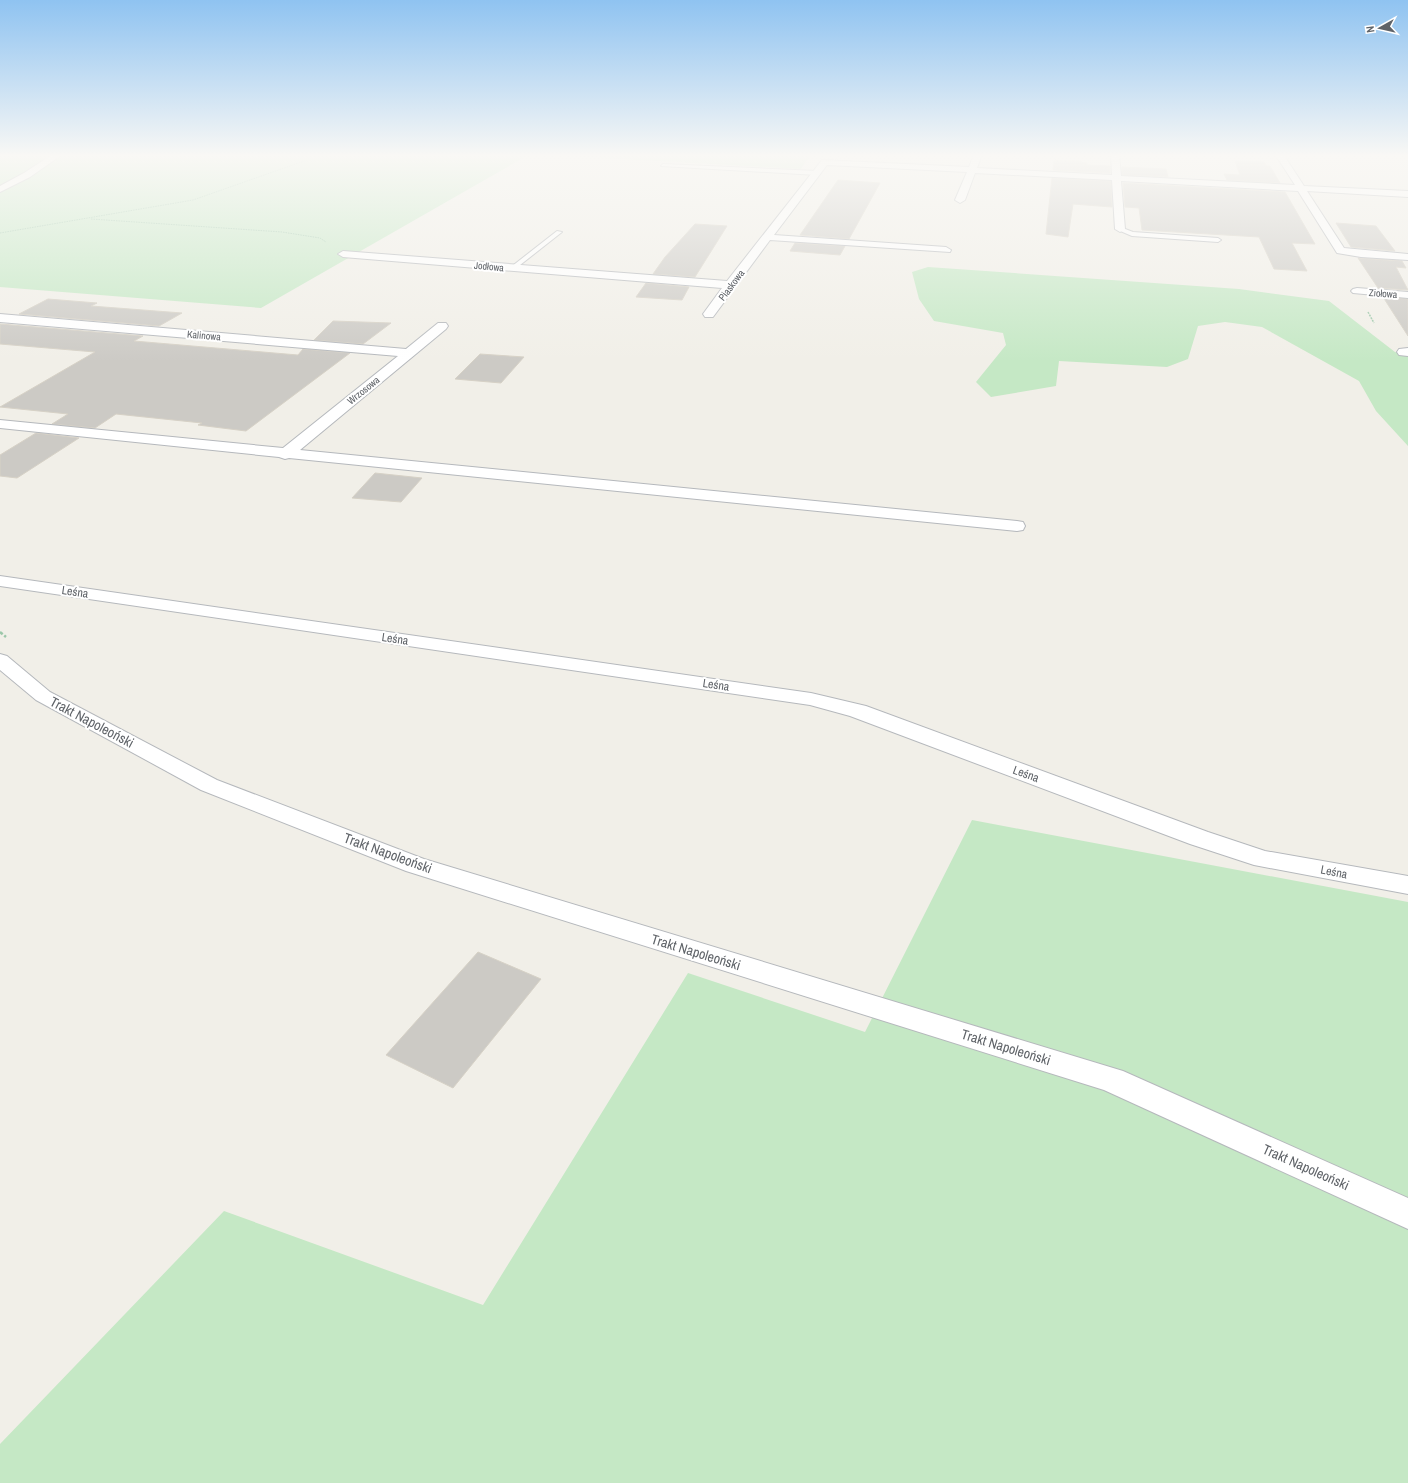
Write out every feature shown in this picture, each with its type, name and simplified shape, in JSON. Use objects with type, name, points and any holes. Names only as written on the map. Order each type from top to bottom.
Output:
[{"type":"street","name":"Piaskowa","points":[[709,314],[778,223]]},
{"type":"street","points":[[1120,223],[1120,229]]},
{"type":"street","points":[[1323,223],[1341,251],[1361,254],[1408,257]]},
{"type":"street","points":[[767,237],[946,250]]},
{"type":"street","name":"Jodłowa","points":[[343,254],[730,285]]},
{"type":"street","name":"Ziołowa","points":[[1357,292],[1408,295]]},
{"type":"street","name":"Kalinowa","points":[[0,318],[409,353]]},
{"type":"street","name":"Wrzosowa","points":[[285,454],[442,326]]},
{"type":"street","points":[[0,424],[285,454],[1017,526]]},
{"type":"street","name":"Leśna","points":[[0,581],[811,699],[858,711],[1199,838],[1249,854],[1271,860],[1408,885]]},
{"type":"street","name":"Trakt Napoleoński","points":[[0,660],[43,696],[209,785],[415,865],[1112,1080],[1408,1214]]},
{"type":"lane","points":[[1120,229],[1132,234],[1218,240]]},
{"type":"lane","points":[[514,268],[559,232]]},
{"type":"path","points":[[0,233],[60,223]]},
{"type":"path","points":[[149,223],[282,232],[320,238],[343,254]]},
{"type":"green space","points":[[0,223],[409,223],[261,308],[0,287]]},
{"type":"green space","points":[[928,267],[1239,289],[1329,301],[1395,352],[1408,354],[1408,446],[1376,411],[1359,381],[1262,327],[1225,322],[1198,326],[1188,359],[1167,367],[1059,361],[1056,386],[991,397],[976,382],[1006,345],[1003,333],[934,321],[919,299],[912,272]]},
{"type":"green space","points":[[972,820],[1408,902],[1408,1483],[0,1483],[0,1444],[224,1211],[483,1305],[688,973],[865,1032]]},
{"type":"building","points":[[808,223],[858,223],[849,239],[800,235]]},
{"type":"building","points":[[1047,223],[1070,223],[1068,237],[1046,234]]},
{"type":"building","points":[[1141,223],[1303,223],[1315,244],[1292,243],[1307,271],[1274,269],[1259,237],[1142,230]]},
{"type":"building","points":[[1336,223],[1376,226],[1395,251],[1351,247]]},
{"type":"building","points":[[695,224],[727,226],[695,277],[653,274],[665,257]]},
{"type":"building","points":[[795,243],[845,246],[840,255],[790,251]]},
{"type":"building","points":[[1358,258],[1402,261],[1406,268],[1396,267],[1408,290],[1378,288]]},
{"type":"building","points":[[646,283],[689,287],[682,300],[636,297]]},
{"type":"building","points":[[1383,297],[1408,299],[1408,336]]},
{"type":"building","points":[[48,299],[97,303],[91,306],[182,313],[159,326],[19,314]]},
{"type":"building","points":[[333,321],[391,323],[363,344],[314,340]]},
{"type":"building","points":[[0,324],[143,336],[134,341],[298,355],[303,349],[350,353],[246,431],[198,425],[202,423],[116,414],[95,428],[52,424],[68,414],[0,407],[95,352],[0,344]]},
{"type":"building","points":[[480,354],[524,357],[501,383],[455,379]]},
{"type":"building","points":[[36,433],[79,438],[17,478],[0,476],[0,455]]},
{"type":"building","points":[[375,473],[422,478],[401,502],[352,498]]},
{"type":"building","points":[[478,952],[541,979],[453,1088],[386,1055]]}]
